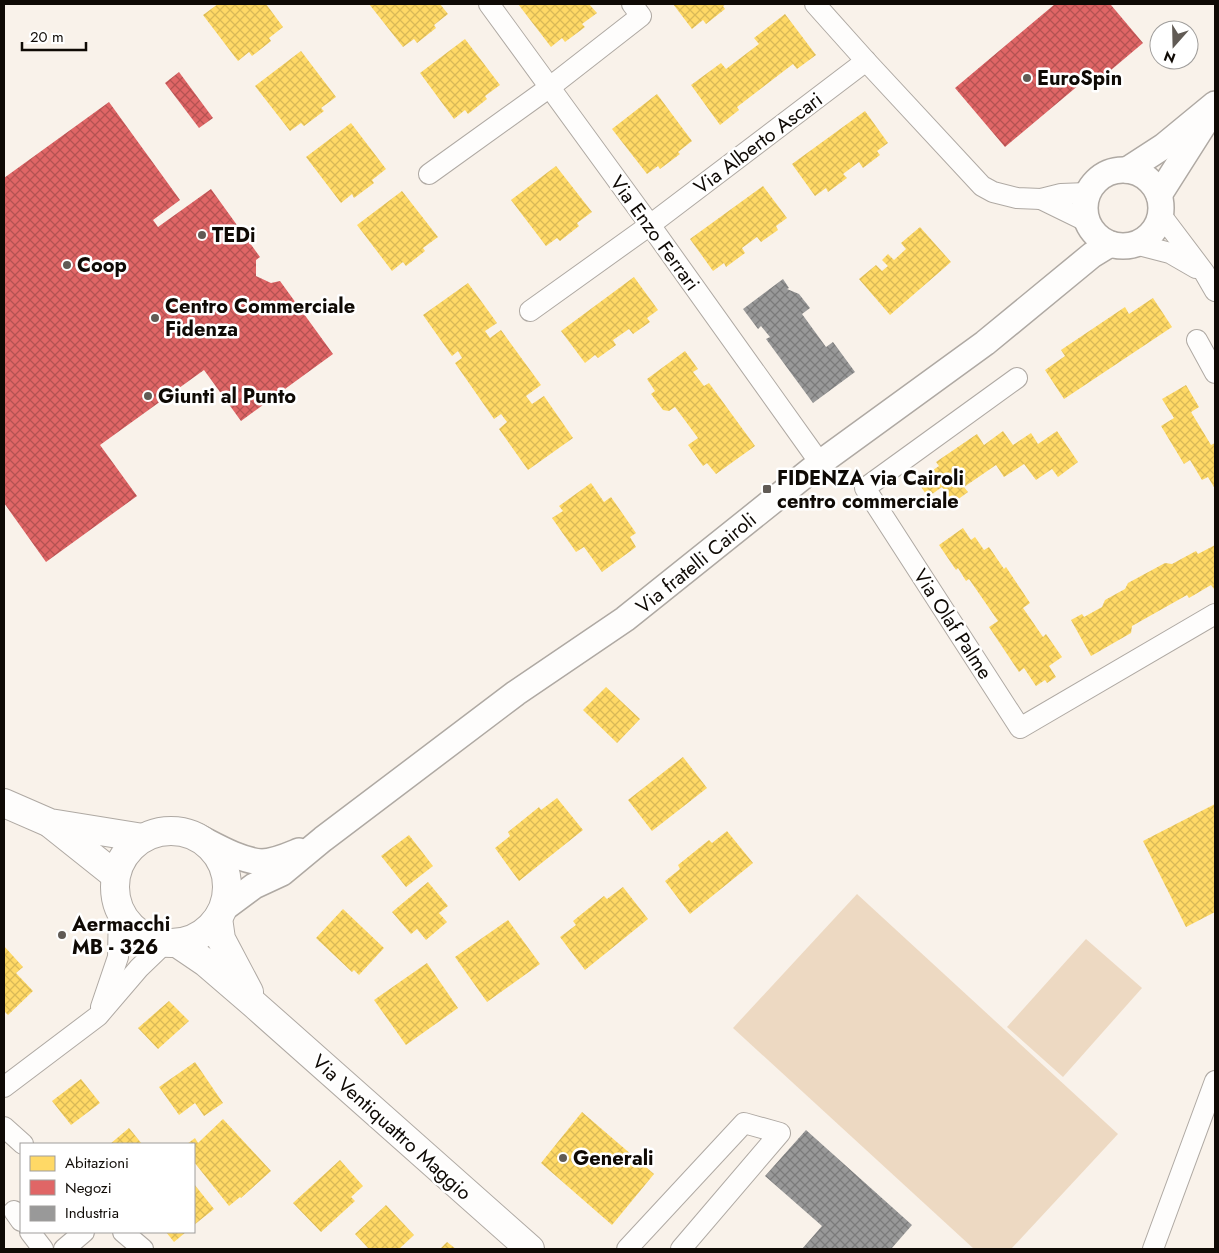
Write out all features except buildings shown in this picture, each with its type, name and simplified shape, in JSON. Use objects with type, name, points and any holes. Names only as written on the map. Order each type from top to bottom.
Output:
[{"type":"main road","name":"Via Ventiquattro Maggio","points":[[4,803],[50,823],[144,838]]},
{"type":"main road","name":"Via Ventiquattro Maggio","points":[[50,823],[115,875]]},
{"type":"main road","name":"Via Ventiquattro Maggio","points":[[255,1005],[221,939],[221,914],[227,893],[227,884],[221,860],[210,846],[196,836],[177,831],[160,832],[144,838],[130,847],[121,860],[115,875],[114,892],[119,909],[126,922],[137,932],[151,940],[171,943],[205,962],[530,1249]]},
{"type":"main road","points":[[171,943],[193,939],[207,930],[221,914]]},
{"type":"street","name":"Via Enzo Ferrari","points":[[489,4],[650,224],[820,463]]},
{"type":"street","points":[[429,174],[550,87],[641,16],[632,4]]},
{"type":"street","points":[[815,4],[982,186],[993,192],[1017,198],[1041,200],[1061,194],[1088,193]]},
{"type":"street","name":"Via Alberto Ascari","points":[[530,311],[650,224],[866,61]]},
{"type":"street","points":[[1127,170],[1164,146],[1215,104]]},
{"type":"street","points":[[1215,108],[1160,205],[1158,225],[1144,240],[1123,247],[1110,244],[1101,240],[1093,232],[1084,216],[1088,193],[1097,179],[1106,173],[1116,170],[1138,172],[1154,185],[1160,205],[1215,291]]},
{"type":"street","points":[[1041,200],[1087,223]]},
{"type":"street","name":"Via fratelli Cairoli","points":[[1063,280],[1087,223]]},
{"type":"street","name":"Via fratelli Cairoli","points":[[221,914],[254,886],[282,873],[323,839],[516,693],[625,619],[820,463],[985,343],[1092,255],[1110,244]]},
{"type":"street","points":[[1135,244],[1170,253],[1204,272]]},
{"type":"street","points":[[1197,340],[1215,372]]},
{"type":"street","name":"Via Olaf Palme","points":[[1017,378],[865,488],[1020,728],[1215,614]]},
{"type":"street","name":"Via fratelli Cairoli","points":[[196,836],[236,855],[262,862],[284,858],[323,839]]},
{"type":"street","points":[[98,1016],[118,957],[119,909]]},
{"type":"street","points":[[4,1087],[98,1016],[139,968],[171,943]]},
{"type":"street","points":[[1152,1249],[1215,1081]]},
{"type":"street","points":[[627,1249],[744,1123],[780,1134],[681,1249]]},
{"type":"street","points":[[4,1127],[22,1143]]},
{"type":"street","points":[[31,1233],[43,1249]]},
{"type":"street","points":[[64,1249],[83,1233]]},
{"type":"street","points":[[124,1233],[143,1249]]},
{"type":"shaded area","points":[[857,894],[1118,1134],[1011,1249],[974,1249],[733,1028]]},
{"type":"shaded area","points":[[1086,939],[1142,988],[1063,1077],[1007,1027]]},
{"type":"place","name":"EuroSpin","points":[[1027,78]]},
{"type":"place","name":"TEDi","points":[[202,235]]},
{"type":"place","name":"Coop","points":[[67,265]]},
{"type":"place","name":"Centro Commerciale Fidenza","points":[[155,318]]},
{"type":"place","name":"Giunti al Punto","points":[[148,396]]},
{"type":"place","name":"FIDENZA via Cairoli centro commerciale","points":[[767,489]]},
{"type":"place","name":"Aermacchi MB - 326","points":[[62,935]]},
{"type":"place","name":"Generali","points":[[563,1158]]}]
